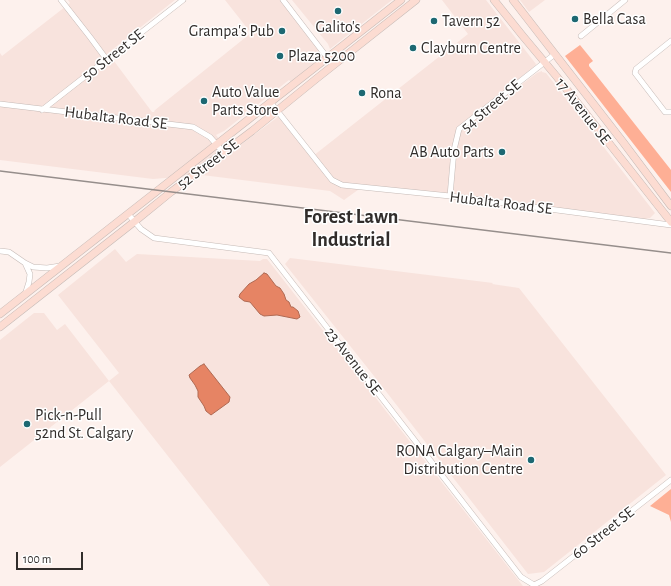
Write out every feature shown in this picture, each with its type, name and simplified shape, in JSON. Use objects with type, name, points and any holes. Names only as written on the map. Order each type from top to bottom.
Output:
[{"type":"main road","name":"52 Street SE","points":[[0,314],[401,0]]},
{"type":"main road","name":"52 Street SE","points":[[0,327],[416,0]]},
{"type":"main road","name":"17 Avenue SE","points":[[494,0],[659,206],[671,224]]},
{"type":"main road","name":"17 Avenue SE","points":[[513,0],[620,137],[671,206]]},
{"type":"street","points":[[61,0],[108,60]]},
{"type":"street","name":"50 Street SE","points":[[42,110],[183,0]]},
{"type":"street","points":[[283,0],[333,65]]},
{"type":"street","points":[[581,36],[624,0]]},
{"type":"street","points":[[671,41],[636,69],[635,73],[665,112],[671,112]]},
{"type":"street","name":"54 Street SE","points":[[450,196],[454,150],[459,129],[555,54]]},
{"type":"street","points":[[271,102],[277,110]]},
{"type":"street","name":"Hubalta Road SE","points":[[0,104],[193,127],[210,137],[223,152]]},
{"type":"street","name":"Hubalta Road SE","points":[[277,110],[332,180],[342,185],[450,196],[671,224]]},
{"type":"street","name":"23 Avenue SE","points":[[128,214],[141,229],[154,238],[269,253],[521,577],[534,585]]},
{"type":"street","points":[[0,251],[9,252],[33,267],[47,268],[62,266]]},
{"type":"street","points":[[25,263],[30,274],[25,295]]},
{"type":"street","name":"60 Street SE","points":[[534,585],[542,581],[671,480]]},
{"type":"shaded area","points":[[68,0],[175,0],[108,53],[152,112],[154,112],[251,33],[225,0],[282,0],[325,53],[291,82],[289,80],[224,131],[216,135],[230,153],[279,116],[313,156],[468,34],[442,0],[486,0],[536,64],[510,86],[513,91],[537,73],[542,71],[546,73],[655,213],[650,218],[638,220],[362,187],[344,200],[330,191],[202,175],[153,179],[0,160],[0,53],[2,56],[70,3]]},
{"type":"shaded area","points":[[292,0],[392,0],[330,49],[328,44]]},
{"type":"shaded area","points":[[520,0],[545,0],[529,12]]},
{"type":"shaded area","points":[[580,45],[593,61],[589,64],[589,66],[671,170],[671,192],[565,56]]},
{"type":"shaded area","points":[[115,249],[126,262],[137,254],[260,261],[267,259],[523,586],[270,586],[109,381],[119,373],[58,295]]},
{"type":"shaded area","points":[[290,258],[493,283],[492,284],[519,288],[666,475],[544,572],[528,574],[285,264]]},
{"type":"shaded area","points":[[264,273],[267,274],[276,286],[280,288],[286,300],[289,302],[291,307],[298,311],[300,317],[297,319],[277,315],[264,316],[260,314],[250,302],[244,301],[239,297],[249,284]]},
{"type":"shaded area","name":"Pick-n-Pull 52nd St. Calgary","points":[[34,313],[44,313],[57,330],[65,324],[109,381],[0,467],[0,340]]},
{"type":"shaded area","points":[[204,364],[230,397],[229,402],[211,415],[206,411],[198,397],[198,391],[189,375]]},
{"type":"shaded area","points":[[671,489],[671,522],[669,515],[650,506]]},
{"type":"railway","points":[[0,171],[671,253]]},
{"type":"place","name":"Galito's","points":[[338,11]]},
{"type":"place","name":"Bella Casa","points":[[575,19]]},
{"type":"place","name":"Tavern 52","points":[[434,21]]},
{"type":"place","name":"Grampa's Pub","points":[[282,31]]},
{"type":"place","name":"Clayburn Centre","points":[[413,48]]},
{"type":"place","name":"Plaza 5200","points":[[280,56]]},
{"type":"place","name":"Rona","points":[[362,93]]},
{"type":"place","name":"Auto Value Parts Store","points":[[204,101]]},
{"type":"place","name":"AB Auto Parts","points":[[502,152]]},
{"type":"place","name":"Pick-n-Pull 52nd St. Calgary","points":[[27,424]]},
{"type":"place","name":"RONA Calgary–Main Distribution Centre","points":[[531,460]]},
{"type":"district","name":"Forest Lawn Industrial","points":[[351,228]]}]
